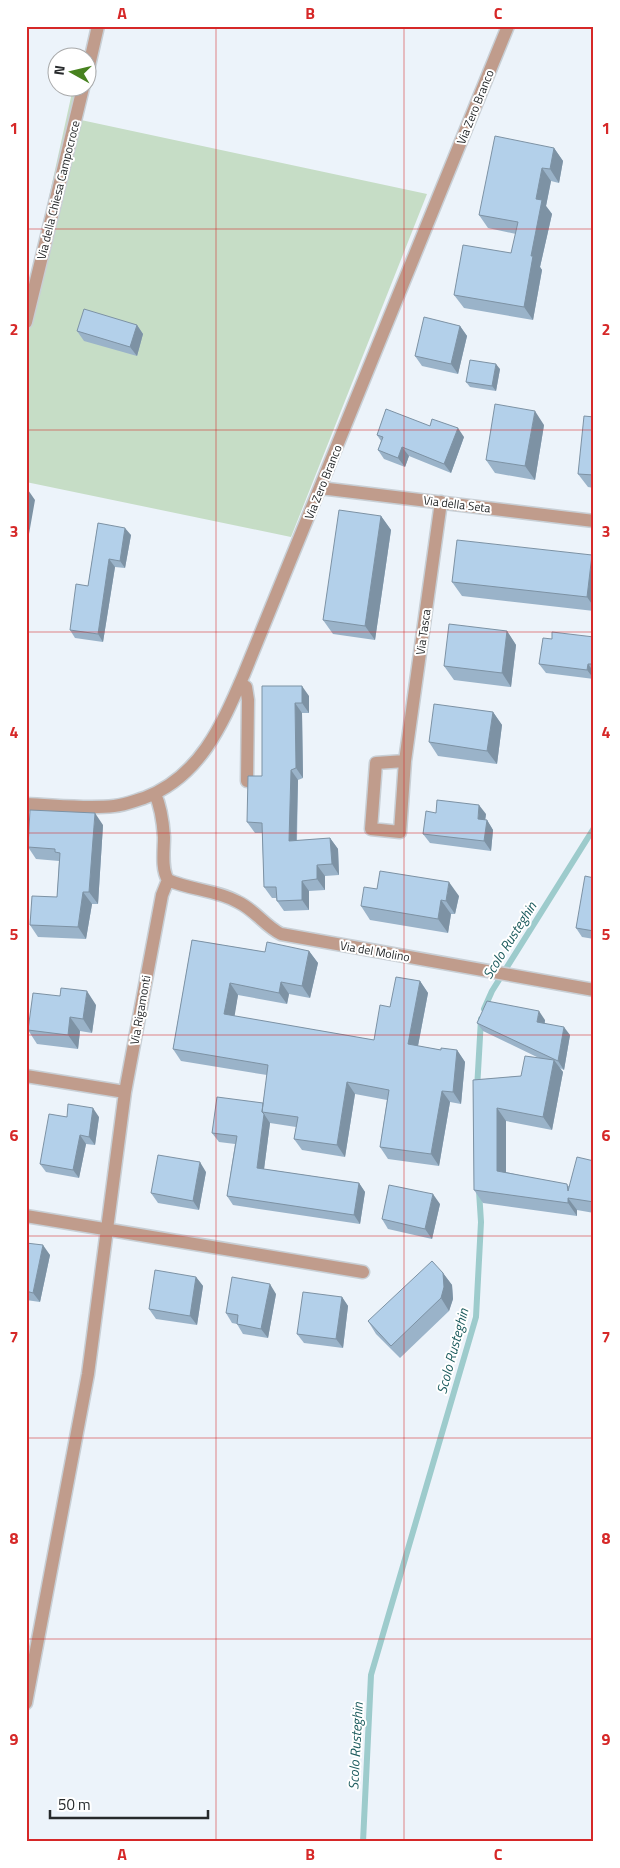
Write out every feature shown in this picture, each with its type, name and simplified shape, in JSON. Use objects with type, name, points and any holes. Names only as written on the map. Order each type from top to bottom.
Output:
[{"type":"street","points":[[93,48],[98,26]]},
{"type":"street","name":"Via Zero Branco","points":[[26,804],[115,806],[130,803],[155,794],[178,780],[204,753],[224,718],[240,683],[508,26]]},
{"type":"street","name":"Via della Chiesa Campocroce","points":[[26,322],[81,98]]},
{"type":"street","name":"Via della Seta","points":[[320,488],[594,521]]},
{"type":"street","name":"Via Tasca","points":[[405,761],[376,763],[372,829],[400,832],[405,761],[441,502]]},
{"type":"street","points":[[240,683],[246,687],[248,700],[247,781]]},
{"type":"street","name":"Via Rigamonti","points":[[26,1702],[88,1374],[125,1092],[158,912],[168,880],[164,874],[164,834],[155,794]]},
{"type":"street","name":"Via del Molino","points":[[168,880],[237,901],[246,906],[270,928],[281,934],[594,990]]},
{"type":"street","points":[[26,1076],[125,1092]]},
{"type":"street","points":[[26,1216],[363,1272]]},
{"type":"green space","points":[[71,98],[85,98],[81,120],[427,194],[291,537],[26,482],[26,302]]},
{"type":"building","points":[[495,136],[554,148],[550,169],[542,168],[536,199],[542,200],[531,256],[533,256],[524,307],[454,295],[463,245],[511,253],[518,222],[479,215]]},
{"type":"building","points":[[84,309],[137,325],[130,347],[77,331]]},
{"type":"building","points":[[424,317],[460,326],[451,364],[415,356]]},
{"type":"building","points":[[470,360],[496,364],[492,386],[466,382]]},
{"type":"building","points":[[495,404],[535,411],[525,466],[486,460]]},
{"type":"building","points":[[386,409],[430,426],[432,419],[458,428],[444,464],[402,447],[398,458],[378,450],[383,437],[377,435]]},
{"type":"building","points":[[584,416],[594,417],[594,475],[578,474]]},
{"type":"building","points":[[339,510],[381,516],[365,626],[323,620]]},
{"type":"building","points":[[98,523],[125,528],[120,561],[109,559],[98,634],[70,630],[76,584],[88,586]]},
{"type":"building","points":[[457,540],[592,555],[587,597],[452,582]]},
{"type":"building","points":[[449,624],[507,631],[502,673],[444,666]]},
{"type":"building","points":[[552,632],[594,637],[594,664],[588,664],[587,670],[539,664],[543,638],[552,639]]},
{"type":"building","points":[[262,686],[302,686],[302,703],[295,703],[296,768],[291,770],[289,841],[330,838],[332,864],[317,865],[317,879],[302,881],[302,900],[277,901],[276,887],[264,887],[262,823],[247,822],[248,776],[262,776]]},
{"type":"building","points":[[434,704],[493,712],[487,751],[429,742]]},
{"type":"building","points":[[437,800],[479,805],[478,819],[487,820],[484,841],[423,834],[426,811],[436,813]]},
{"type":"building","points":[[30,810],[95,813],[89,892],[83,892],[78,927],[30,925],[32,896],[57,897],[60,853],[55,852],[55,849],[28,847]]},
{"type":"building","points":[[380,871],[449,882],[446,901],[441,900],[438,919],[361,906],[364,887],[377,889]]},
{"type":"building","points":[[585,876],[594,878],[594,931],[576,928]]},
{"type":"building","points":[[192,940],[265,952],[267,942],[309,951],[302,986],[281,982],[279,993],[230,983],[224,1014],[374,1040],[380,1005],[390,1007],[396,977],[420,981],[408,1044],[441,1050],[441,1048],[457,1050],[453,1092],[442,1091],[431,1154],[380,1147],[389,1090],[347,1082],[337,1145],[294,1139],[298,1117],[262,1112],[268,1065],[173,1049]]},
{"type":"building","points":[[61,988],[87,991],[83,1019],[70,1017],[68,1035],[28,1030],[33,993],[60,996]]},
{"type":"building","points":[[487,1001],[539,1011],[537,1022],[564,1027],[558,1061],[477,1023]]},
{"type":"building","points":[[525,1056],[554,1060],[543,1117],[497,1108],[497,1171],[567,1184],[568,1191],[577,1157],[594,1161],[594,1202],[568,1198],[568,1203],[474,1190],[473,1080],[521,1076]]},
{"type":"building","points":[[217,1097],[263,1103],[262,1112],[264,1114],[257,1168],[359,1183],[354,1215],[227,1196],[237,1136],[212,1133]]},
{"type":"building","points":[[68,1104],[93,1108],[89,1137],[80,1135],[73,1170],[40,1164],[49,1114],[67,1117]]},
{"type":"building","points":[[158,1155],[200,1162],[193,1201],[151,1193]]},
{"type":"building","points":[[389,1185],[433,1194],[425,1229],[382,1219]]},
{"type":"building","points":[[26,1243],[43,1245],[33,1293],[26,1291]]},
{"type":"building","points":[[432,1261],[443,1273],[444,1287],[441,1298],[391,1346],[368,1321]]},
{"type":"building","points":[[155,1270],[196,1277],[190,1316],[149,1309]]},
{"type":"building","points":[[232,1277],[270,1284],[261,1329],[237,1324],[238,1315],[226,1313]]},
{"type":"building","points":[[303,1292],[342,1297],[336,1339],[297,1334]]},
{"type":"waterway","name":"Scolo Rusteghin","points":[[484,1009],[492,991],[594,828]]},
{"type":"waterway","name":"Scolo Rusteghin","points":[[477,1089],[481,1019]]},
{"type":"waterway","name":"Scolo Rusteghin","points":[[363,1842],[371,1675],[476,1317],[481,1222],[479,1191]]}]
